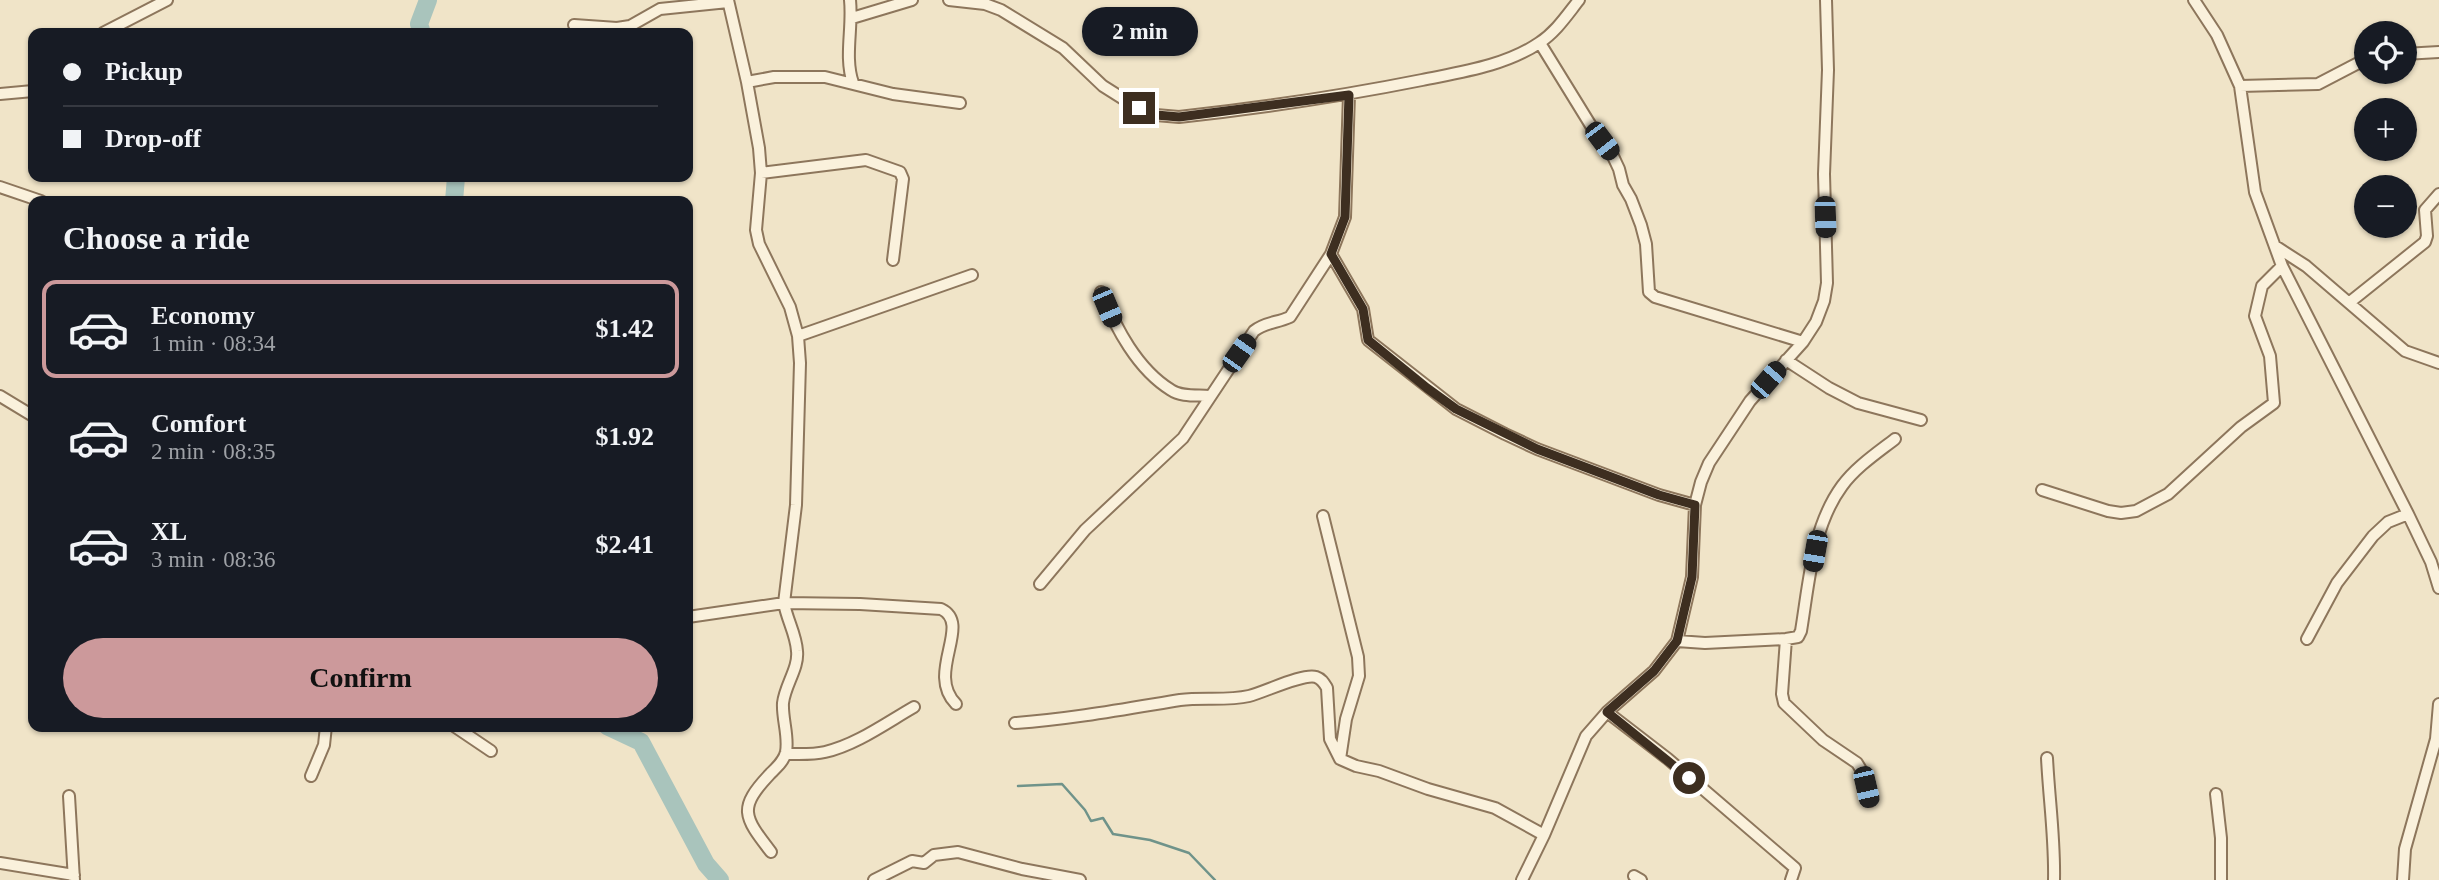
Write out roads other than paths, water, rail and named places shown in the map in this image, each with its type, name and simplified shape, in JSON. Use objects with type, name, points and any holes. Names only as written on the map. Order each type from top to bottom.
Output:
[{"type":"street","points":[[113,28],[167,0]]},
{"type":"street","points":[[850,0],[852,18],[849,66],[853,83]]},
{"type":"street","points":[[852,18],[910,0]]},
{"type":"street","points":[[949,0],[985,4],[1001,10],[1063,48],[1103,86],[1139,108],[1156,115],[1190,116],[1349,95],[1477,69],[1515,56],[1540,43],[1561,23],[1578,0]]},
{"type":"street","points":[[1522,880],[1586,736],[1607,712],[1654,671],[1677,641],[1692,577],[1695,505],[1709,463],[1750,401],[1803,342],[1824,301],[1827,283],[1824,174],[1828,70],[1826,0]]},
{"type":"street","points":[[2194,0],[2217,35],[2240,86],[2255,191],[2282,267],[2408,514],[2431,562],[2439,588]]},
{"type":"street","points":[[574,25],[617,28],[630,26],[660,9],[728,1],[756,124],[761,173],[756,215],[758,237],[790,307],[798,336],[800,363],[796,505],[784,603],[798,651],[783,702],[786,754],[752,793],[748,802],[751,822],[771,852]]},
{"type":"street","points":[[1540,43],[1593,129],[1611,152],[1619,169],[1623,185],[1632,199],[1642,225],[1649,292],[1655,297],[1803,342]]},
{"type":"street","points":[[2417,53],[2439,52]]},
{"type":"street","points":[[2240,86],[2318,84],[2354,66]]},
{"type":"street","points":[[747,82],[774,77],[825,77],[893,94],[960,103]]},
{"type":"street","points":[[0,94],[28,91]]},
{"type":"street","points":[[1040,584],[1085,530],[1183,438],[1254,331],[1261,325],[1290,317],[1331,254],[1345,217],[1349,95]]},
{"type":"street","points":[[761,173],[866,160],[900,172],[903,179],[893,260]]},
{"type":"street","points":[[0,187],[28,197]]},
{"type":"street","points":[[2350,302],[2425,243],[2425,211],[2439,194]]},
{"type":"street","points":[[2275,246],[2306,266],[2405,351],[2439,363]]},
{"type":"street","points":[[1331,254],[1363,309],[1368,340],[1456,409],[1537,449],[1659,495],[1695,505]]},
{"type":"street","points":[[2042,490],[2108,511],[2136,512],[2168,494],[2241,427],[2274,403],[2270,356],[2255,316],[2262,286],[2282,267]]},
{"type":"street","points":[[798,336],[972,275]]},
{"type":"street","points":[[1101,292],[1126,343],[1157,378],[1172,391],[1209,396]]},
{"type":"street","points":[[1786,360],[1858,403],[1921,420]]},
{"type":"street","points":[[0,396],[28,413]]},
{"type":"street","points":[[1677,641],[1705,643],[1798,637],[1815,551],[1830,505],[1856,471],[1895,439]]},
{"type":"street","points":[[2307,639],[2337,583],[2373,536],[2388,522],[2408,514]]},
{"type":"street","points":[[1323,516],[1358,657],[1359,676],[1346,719],[1339,759]]},
{"type":"street","points":[[693,616],[784,603],[941,609],[948,612],[953,619],[945,666],[945,686],[947,695],[956,704]]},
{"type":"street","points":[[1786,639],[1782,694],[1784,704],[1823,740],[1857,764],[1863,773],[1870,801]]},
{"type":"street","points":[[1015,723],[1079,718],[1183,700],[1240,698],[1314,676],[1322,680],[1326,688],[1330,739],[1339,759],[1494,808],[1544,835]]},
{"type":"street","points":[[2403,880],[2405,849],[2435,739],[2439,704]]},
{"type":"street","points":[[786,754],[828,751],[863,737],[914,707]]},
{"type":"street","points":[[1607,712],[1795,868],[1791,880]]},
{"type":"street","points":[[311,776],[324,744],[325,732]]},
{"type":"street","points":[[463,732],[491,751]]},
{"type":"street","points":[[2047,758],[2054,838],[2054,880]]},
{"type":"street","points":[[2216,794],[2221,838],[2221,880]]},
{"type":"street","points":[[0,863],[74,878],[69,796]]},
{"type":"street","points":[[874,880],[912,861],[924,863],[934,855],[958,852],[1022,869],[1080,880]]},
{"type":"waterway","points":[[420,28],[419,24],[428,0]]},
{"type":"waterway","points":[[454,196],[456,182]]},
{"type":"waterway","points":[[620,732],[641,742],[706,864],[720,880]]},
{"type":"waterway","points":[[1018,786],[1062,784],[1091,821],[1103,818],[1113,834],[1150,840],[1189,853],[1215,880]]}]
